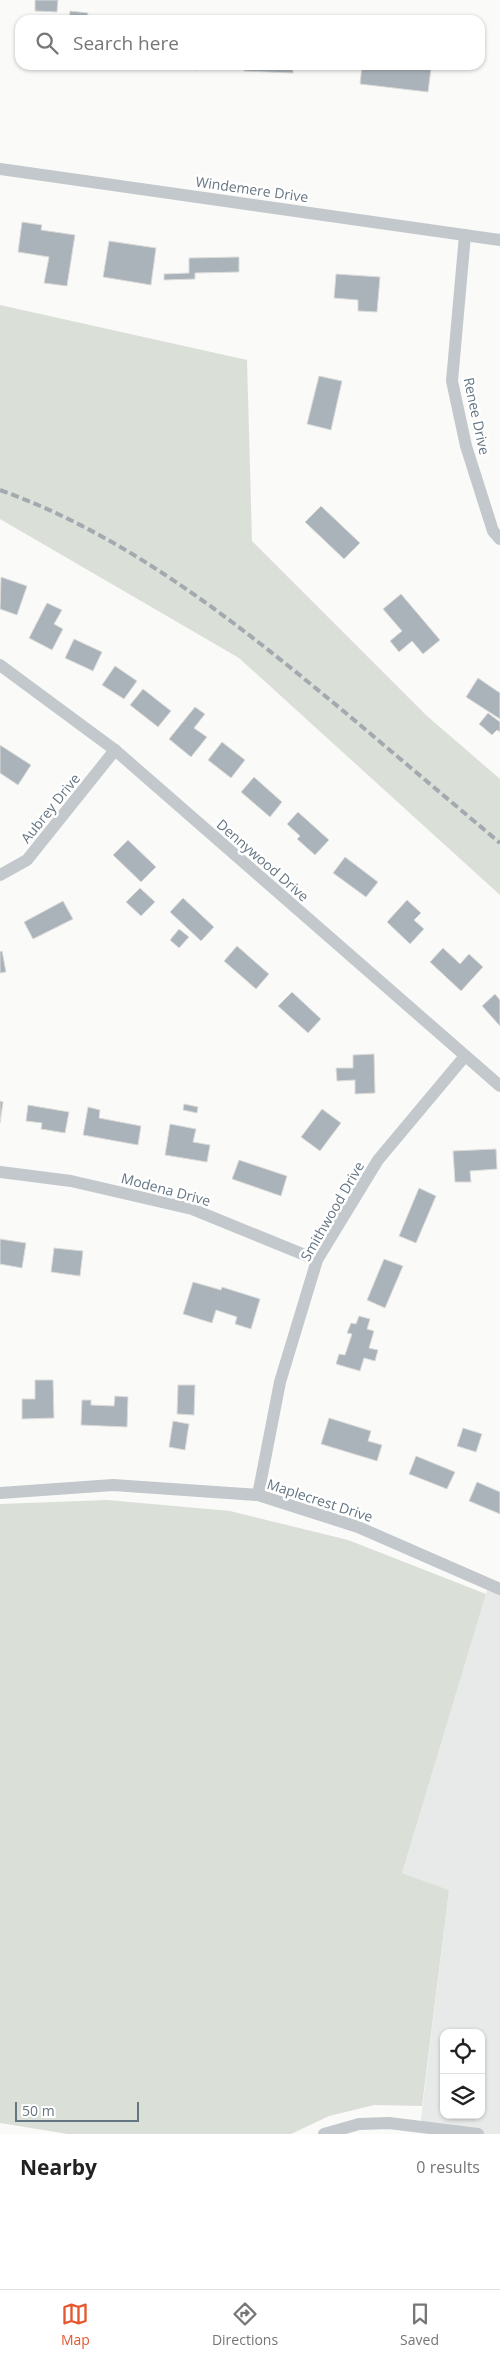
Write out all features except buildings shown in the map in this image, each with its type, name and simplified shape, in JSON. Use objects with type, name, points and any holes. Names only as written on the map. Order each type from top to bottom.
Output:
[{"type":"street","name":"Windemere Drive","points":[[0,168],[500,240]]},
{"type":"street","name":"Renee Drive","points":[[465,235],[452,381],[466,446],[492,531],[500,539]]},
{"type":"street","name":"Dennywood Drive","points":[[0,666],[115,750],[500,1086]]},
{"type":"street","name":"Aubrey Drive","points":[[0,875],[27,860],[115,750]]},
{"type":"street","name":"Smithwood Drive","points":[[258,1495],[280,1382],[318,1260],[378,1160],[465,1056]]},
{"type":"street","name":"Modena Drive","points":[[0,1172],[71,1181],[192,1209],[318,1260]]},
{"type":"street","name":"Maplecrest Drive","points":[[0,1493],[113,1485],[258,1495],[358,1527],[500,1589]]},
{"type":"street","points":[[324,2134],[359,2124],[389,2123],[478,2134]]},
{"type":"shaded area","points":[[0,305],[247,360],[252,541],[427,716],[500,779],[500,895],[239,658],[0,519]]},
{"type":"shaded area","points":[[107,1500],[230,1511],[348,1540],[486,1594],[402,1873],[449,1890],[422,2106],[374,2105],[329,2116],[291,2134],[68,2134],[0,2123],[0,1504]]},
{"type":"shaded area","points":[[489,1584],[500,1589],[500,2134],[478,2134],[420,2127],[449,1890],[402,1873]]},
{"type":"railway","points":[[0,490],[48,510],[95,533],[140,559],[226,617],[307,681],[500,843]]}]
